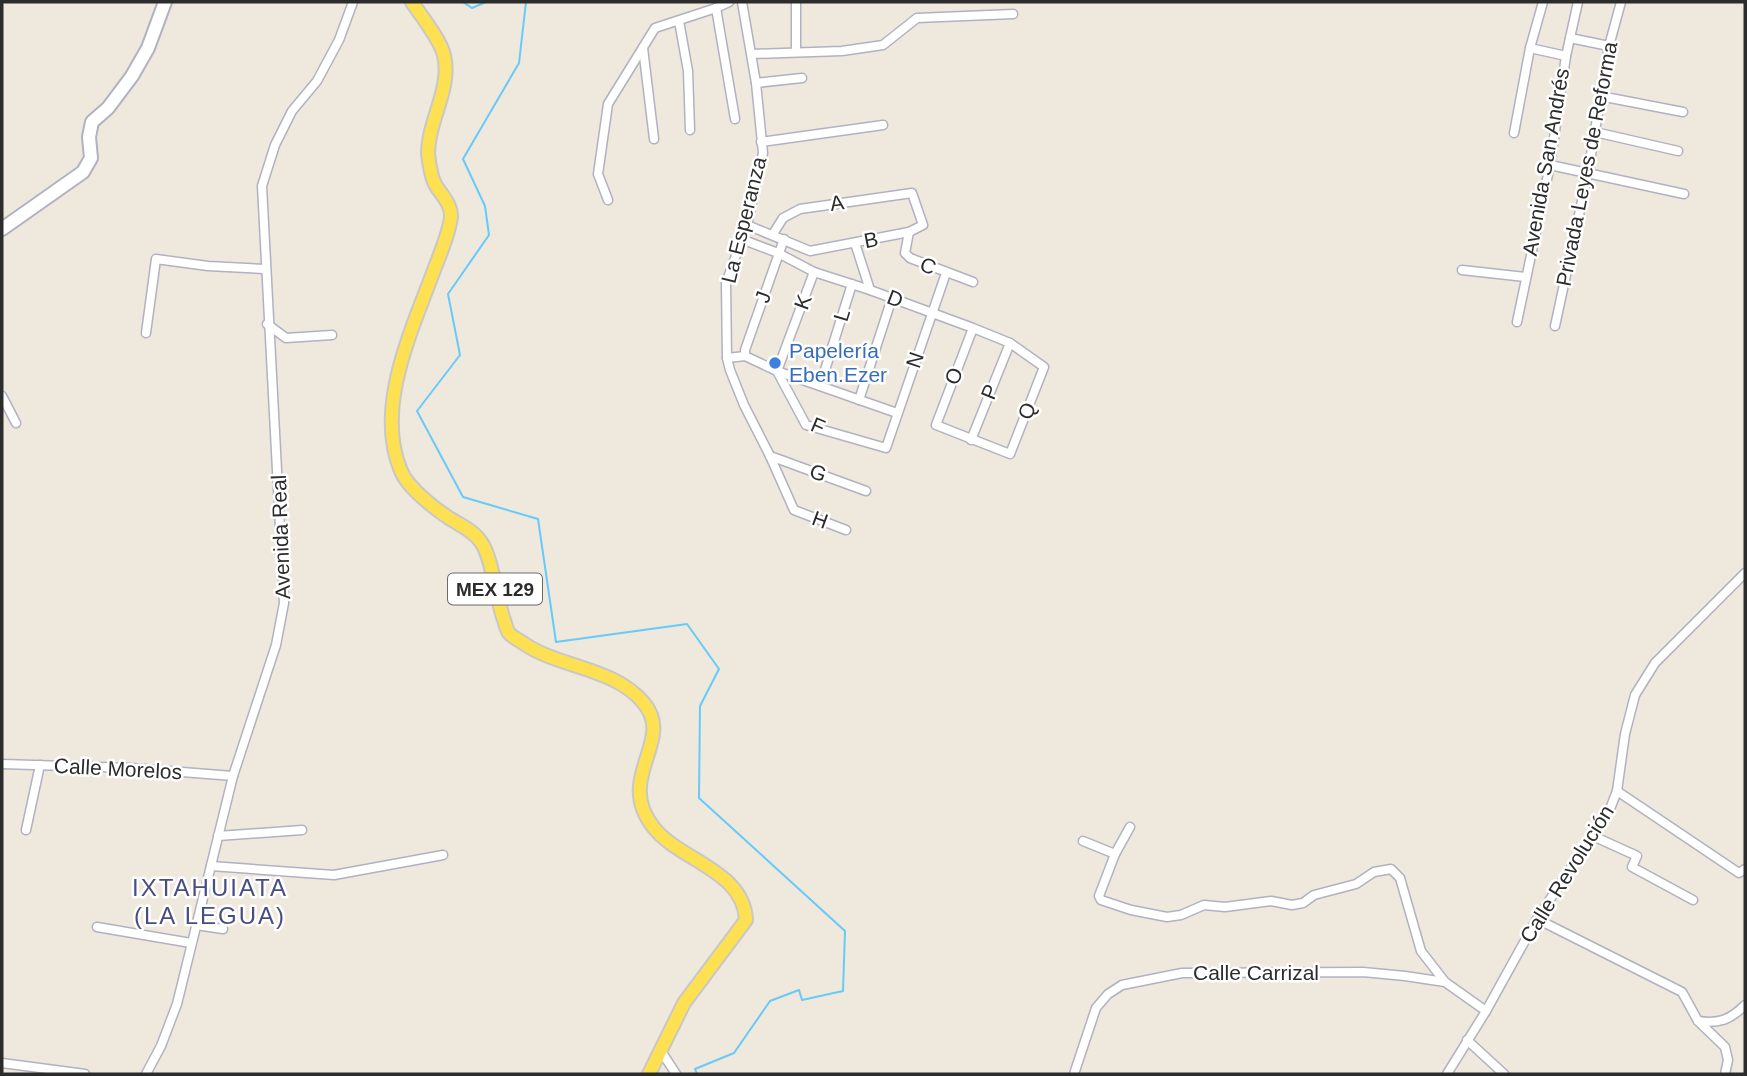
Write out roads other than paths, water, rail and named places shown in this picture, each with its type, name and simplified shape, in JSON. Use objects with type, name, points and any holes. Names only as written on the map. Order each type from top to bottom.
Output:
[{"type":"main road","name":"MEX 129","points":[[412,2],[443,52],[446,74],[428,154],[434,181],[446,199],[451,215],[442,248],[407,342],[391,406],[393,435],[402,473],[425,500],[465,527],[481,542],[508,632],[556,660],[611,678],[631,690],[645,704],[654,723],[653,738],[639,784],[639,802],[646,818],[659,834],[720,876],[745,905],[746,920],[684,1003],[649,1074]]},
{"type":"street","points":[[2,229],[83,173],[90,158],[89,137],[92,122],[108,108],[132,76],[148,48],[165,2]]},
{"type":"street","name":"Avenida Real","points":[[146,1074],[161,1046],[177,1004],[233,776],[276,645],[284,603],[277,444],[267,324],[262,186],[275,145],[292,111],[317,81],[339,40],[352,2]]},
{"type":"street","points":[[608,200],[598,174],[608,104],[655,28],[729,2]]},
{"type":"street","name":"La Esperanza","points":[[742,2],[752,54],[763,153],[747,225],[726,283],[727,358],[744,405],[794,510]]},
{"type":"street","points":[[796,2],[796,51]]},
{"type":"street","points":[[1514,134],[1541,2]]},
{"type":"street","name":"Avenida San Andrés","points":[[1517,322],[1550,165],[1566,56],[1578,2]]},
{"type":"street","name":"Privada Leyes de Reforma","points":[[1555,326],[1588,173],[1609,46],[1621,2]]},
{"type":"street","points":[[716,8],[735,119]]},
{"type":"street","points":[[752,54],[842,51],[883,45],[917,18],[1013,14]]},
{"type":"street","points":[[679,21],[688,71],[690,130]]},
{"type":"street","points":[[1570,38],[1609,46]]},
{"type":"street","points":[[643,48],[654,139]]},
{"type":"street","points":[[1530,48],[1566,56]]},
{"type":"street","points":[[756,83],[802,78]]},
{"type":"street","points":[[1600,96],[1683,112]]},
{"type":"street","points":[[761,142],[883,125]]},
{"type":"street","points":[[1595,132],[1678,151]]},
{"type":"street","points":[[1550,165],[1684,194]]},
{"type":"street","name":"A","points":[[773,234],[783,218],[800,209],[912,192],[923,225],[909,232]]},
{"type":"street","points":[[747,225],[784,239]]},
{"type":"street","name":"B","points":[[784,239],[810,251],[909,232]]},
{"type":"street","name":"C","points":[[909,232],[905,253],[910,258],[973,282]]},
{"type":"street","name":"D","points":[[741,239],[778,253],[814,272],[870,290],[1010,343],[1044,367]]},
{"type":"street","name":"J","points":[[745,356],[784,239]]},
{"type":"street","points":[[855,243],[870,290]]},
{"type":"street","points":[[146,333],[156,259],[208,266],[265,269]]},
{"type":"street","points":[[1462,270],[1525,277]]},
{"type":"street","name":"K","points":[[777,372],[814,272]]},
{"type":"street","name":"N","points":[[886,448],[946,273]]},
{"type":"street","name":"L","points":[[820,386],[852,284]]},
{"type":"street","points":[[859,400],[892,298]]},
{"type":"street","points":[[267,324],[286,338],[332,335]]},
{"type":"street","name":"O","points":[[971,440],[936,425],[973,328]]},
{"type":"street","name":"P","points":[[971,440],[1010,343]]},
{"type":"street","points":[[727,358],[745,356],[777,372],[897,412]]},
{"type":"street","name":"Q","points":[[971,440],[1010,454],[1044,367]]},
{"type":"street","name":"F","points":[[777,372],[806,425],[886,448]]},
{"type":"street","points":[[2,396],[16,423]]},
{"type":"street","name":"G","points":[[770,456],[866,491]]},
{"type":"street","name":"H","points":[[794,510],[846,530]]},
{"type":"street","name":"Calle Revolución","points":[[1447,1074],[1537,919],[1609,809],[1617,791],[1634,695],[1655,663],[1745,573]]},
{"type":"street","name":"Calle Morelos","points":[[2,764],[131,768],[233,776]]},
{"type":"street","points":[[26,830],[40,765]]},
{"type":"street","points":[[1617,791],[1739,873],[1745,869]]},
{"type":"street","points":[[1130,827],[1115,853],[1099,896],[1101,901],[1167,917],[1181,915],[1204,905],[1225,907],[1271,901],[1292,905],[1303,903],[1314,895],[1356,884],[1374,872],[1391,869],[1400,878],[1421,951],[1445,982]]},
{"type":"street","points":[[218,836],[302,830]]},
{"type":"street","points":[[1593,836],[1637,856],[1632,867],[1693,900]]},
{"type":"street","points":[[1083,841],[1115,853]]},
{"type":"street","points":[[211,866],[334,875],[443,855]]},
{"type":"street","points":[[1537,919],[1682,992],[1699,1021],[1725,1047],[1728,1060],[1725,1074]]},
{"type":"street","points":[[196,925],[223,929]]},
{"type":"street","points":[[97,928],[191,943]]},
{"type":"street","name":"Calle Carrizal","points":[[1074,1074],[1096,1008],[1108,994],[1122,985],[1182,973],[1363,972],[1405,976],[1445,982],[1486,1011]]},
{"type":"street","points":[[1699,1021],[1715,1023],[1728,1020],[1745,1005]]},
{"type":"street","points":[[1467,1040],[1504,1074]]},
{"type":"street","points":[[661,1051],[676,1074]]},
{"type":"street","points":[[2,1063],[85,1074]]},
{"type":"waterway","points":[[463,2],[472,8],[486,2]]},
{"type":"waterway","points":[[526,2],[519,63],[463,159],[485,206],[489,235],[448,294],[460,355],[417,411],[463,497],[538,519],[556,642],[687,624],[719,669],[700,706],[699,798],[845,931],[843,991],[802,1000],[799,990],[770,1001],[734,1053],[695,1069],[697,1074]]},
{"type":"place","name":"Papelería Eben.Ezer","points":[[775,363]]},
{"type":"district","name":"IXTAHUIATA (LA LEGUA)","points":[[210,902]]}]
